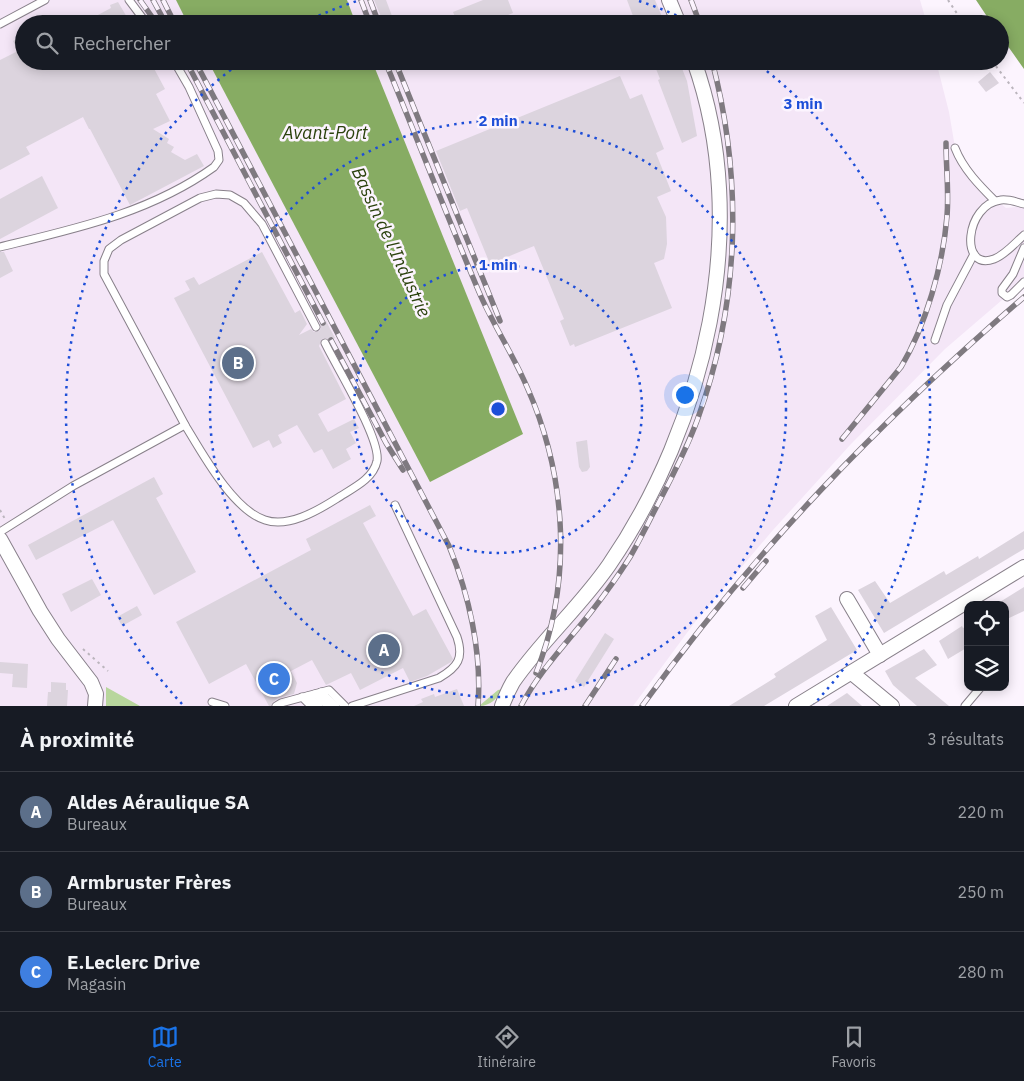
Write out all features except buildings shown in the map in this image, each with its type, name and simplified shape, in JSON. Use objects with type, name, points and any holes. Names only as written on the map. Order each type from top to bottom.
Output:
[{"type":"street","points":[[669,0],[675,15]]},
{"type":"street","points":[[502,706],[512,684],[543,644],[586,595],[630,534],[664,469],[684,421],[698,379],[713,303],[719,230],[719,197],[712,134],[697,70]]},
{"type":"street","points":[[0,539],[40,611],[58,639],[91,682],[96,694],[96,706]]},
{"type":"street","points":[[796,706],[1024,567]]},
{"type":"street","points":[[847,599],[880,655]]},
{"type":"street","points":[[852,673],[892,706]]},
{"type":"lane","points":[[17,15],[45,0]]},
{"type":"lane","points":[[129,0],[140,15]]},
{"type":"lane","points":[[0,24],[15,16]]},
{"type":"lane","points":[[0,247],[83,227],[121,215],[156,200],[214,168],[218,160],[218,151],[179,70]]},
{"type":"lane","points":[[955,148],[965,168],[995,201]]},
{"type":"lane","points":[[316,326],[262,224],[244,203],[230,195],[216,194],[200,198],[121,240],[109,249],[104,261],[104,274],[206,460],[227,490],[246,509],[265,520],[281,522],[298,519],[333,501],[370,476],[377,460],[374,443],[363,417],[324,343]]},
{"type":"lane","points":[[1024,204],[1010,200],[995,201],[981,211],[970,234],[970,244],[974,254],[980,259],[995,259],[1024,235]]},
{"type":"lane","points":[[1024,248],[1013,274],[1002,289],[1002,293],[1006,297],[1011,295],[1024,282]]},
{"type":"lane","points":[[935,340],[947,305],[974,254]]},
{"type":"lane","points":[[0,532],[73,486],[186,425]]},
{"type":"lane","points":[[352,706],[439,678],[458,665],[460,656],[460,645],[395,505]]},
{"type":"lane","points":[[296,700],[329,690],[345,706]]},
{"type":"lane","points":[[965,706],[978,691]]},
{"type":"lane","points":[[296,700],[302,706]]},
{"type":"lane","points":[[296,700],[311,706]]},
{"type":"lane","points":[[296,700],[319,706]]},
{"type":"lane","points":[[296,700],[328,706]]},
{"type":"lane","points":[[296,700],[336,706]]},
{"type":"lane","points":[[212,702],[225,706]]},
{"type":"path","points":[[948,0],[958,15]]},
{"type":"path","points":[[999,70],[1024,103]]},
{"type":"path","points":[[0,510],[8,527]]},
{"type":"path","points":[[79,645],[108,672]]},
{"type":"shaded area","points":[[0,0],[920,0],[924,15],[15,15],[15,70],[938,70],[949,112],[957,159],[970,178],[1006,208],[1024,206],[1024,281],[945,349],[851,444],[773,530],[695,622],[633,706],[0,706]]},
{"type":"shaded area","points":[[106,687],[140,706],[106,706]]},
{"type":"shaded area","points":[[503,689],[490,703],[479,706],[498,690]]},
{"type":"water","points":[[176,0],[347,0],[353,15],[184,15]]},
{"type":"water","points":[[976,0],[1024,0],[1024,69],[1009,48],[1009,15],[986,15]]},
{"type":"water","name":"Avant-Port","points":[[213,70],[376,70],[523,434],[430,482]]},
{"type":"railway","points":[[140,0],[151,15]]},
{"type":"railway","points":[[153,0],[161,15]]},
{"type":"railway","points":[[163,0],[170,15]]},
{"type":"railway","points":[[361,0],[367,15]]},
{"type":"railway","points":[[370,0],[376,15]]},
{"type":"railway","points":[[691,0],[697,15]]},
{"type":"railway","points":[[191,70],[323,323]]},
{"type":"railway","points":[[200,70],[449,546],[463,584],[473,624],[478,665],[478,706]]},
{"type":"railway","points":[[389,70],[479,292],[527,387],[540,421],[550,457],[557,493],[560,529],[560,566],[556,602],[548,638],[536,673]]},
{"type":"railway","points":[[399,70],[500,321]]},
{"type":"railway","points":[[521,706],[545,669],[596,605],[630,557],[685,449],[698,418],[712,374],[722,330],[729,285],[732,240],[729,150],[714,70]]},
{"type":"railway","points":[[842,439],[901,367],[925,314],[932,294],[945,235],[948,198],[946,143]]},
{"type":"railway","points":[[642,706],[684,649],[728,595],[821,490],[919,392],[1024,297]]},
{"type":"railway","points":[[331,340],[386,443],[403,470]]},
{"type":"railway","points":[[743,588],[766,561]]},
{"type":"railway","points":[[585,706],[616,659]]},
{"type":"place","name":"Armbruster Frères","points":[[238,363]]},
{"type":"place","name":"Aldes Aéraulique SA","points":[[384,650]]},
{"type":"place","name":"E.Leclerc Drive","points":[[274,679]]},
{"type":"water label","name":"Bassin de l'Industrie","points":[[391,242]]}]
